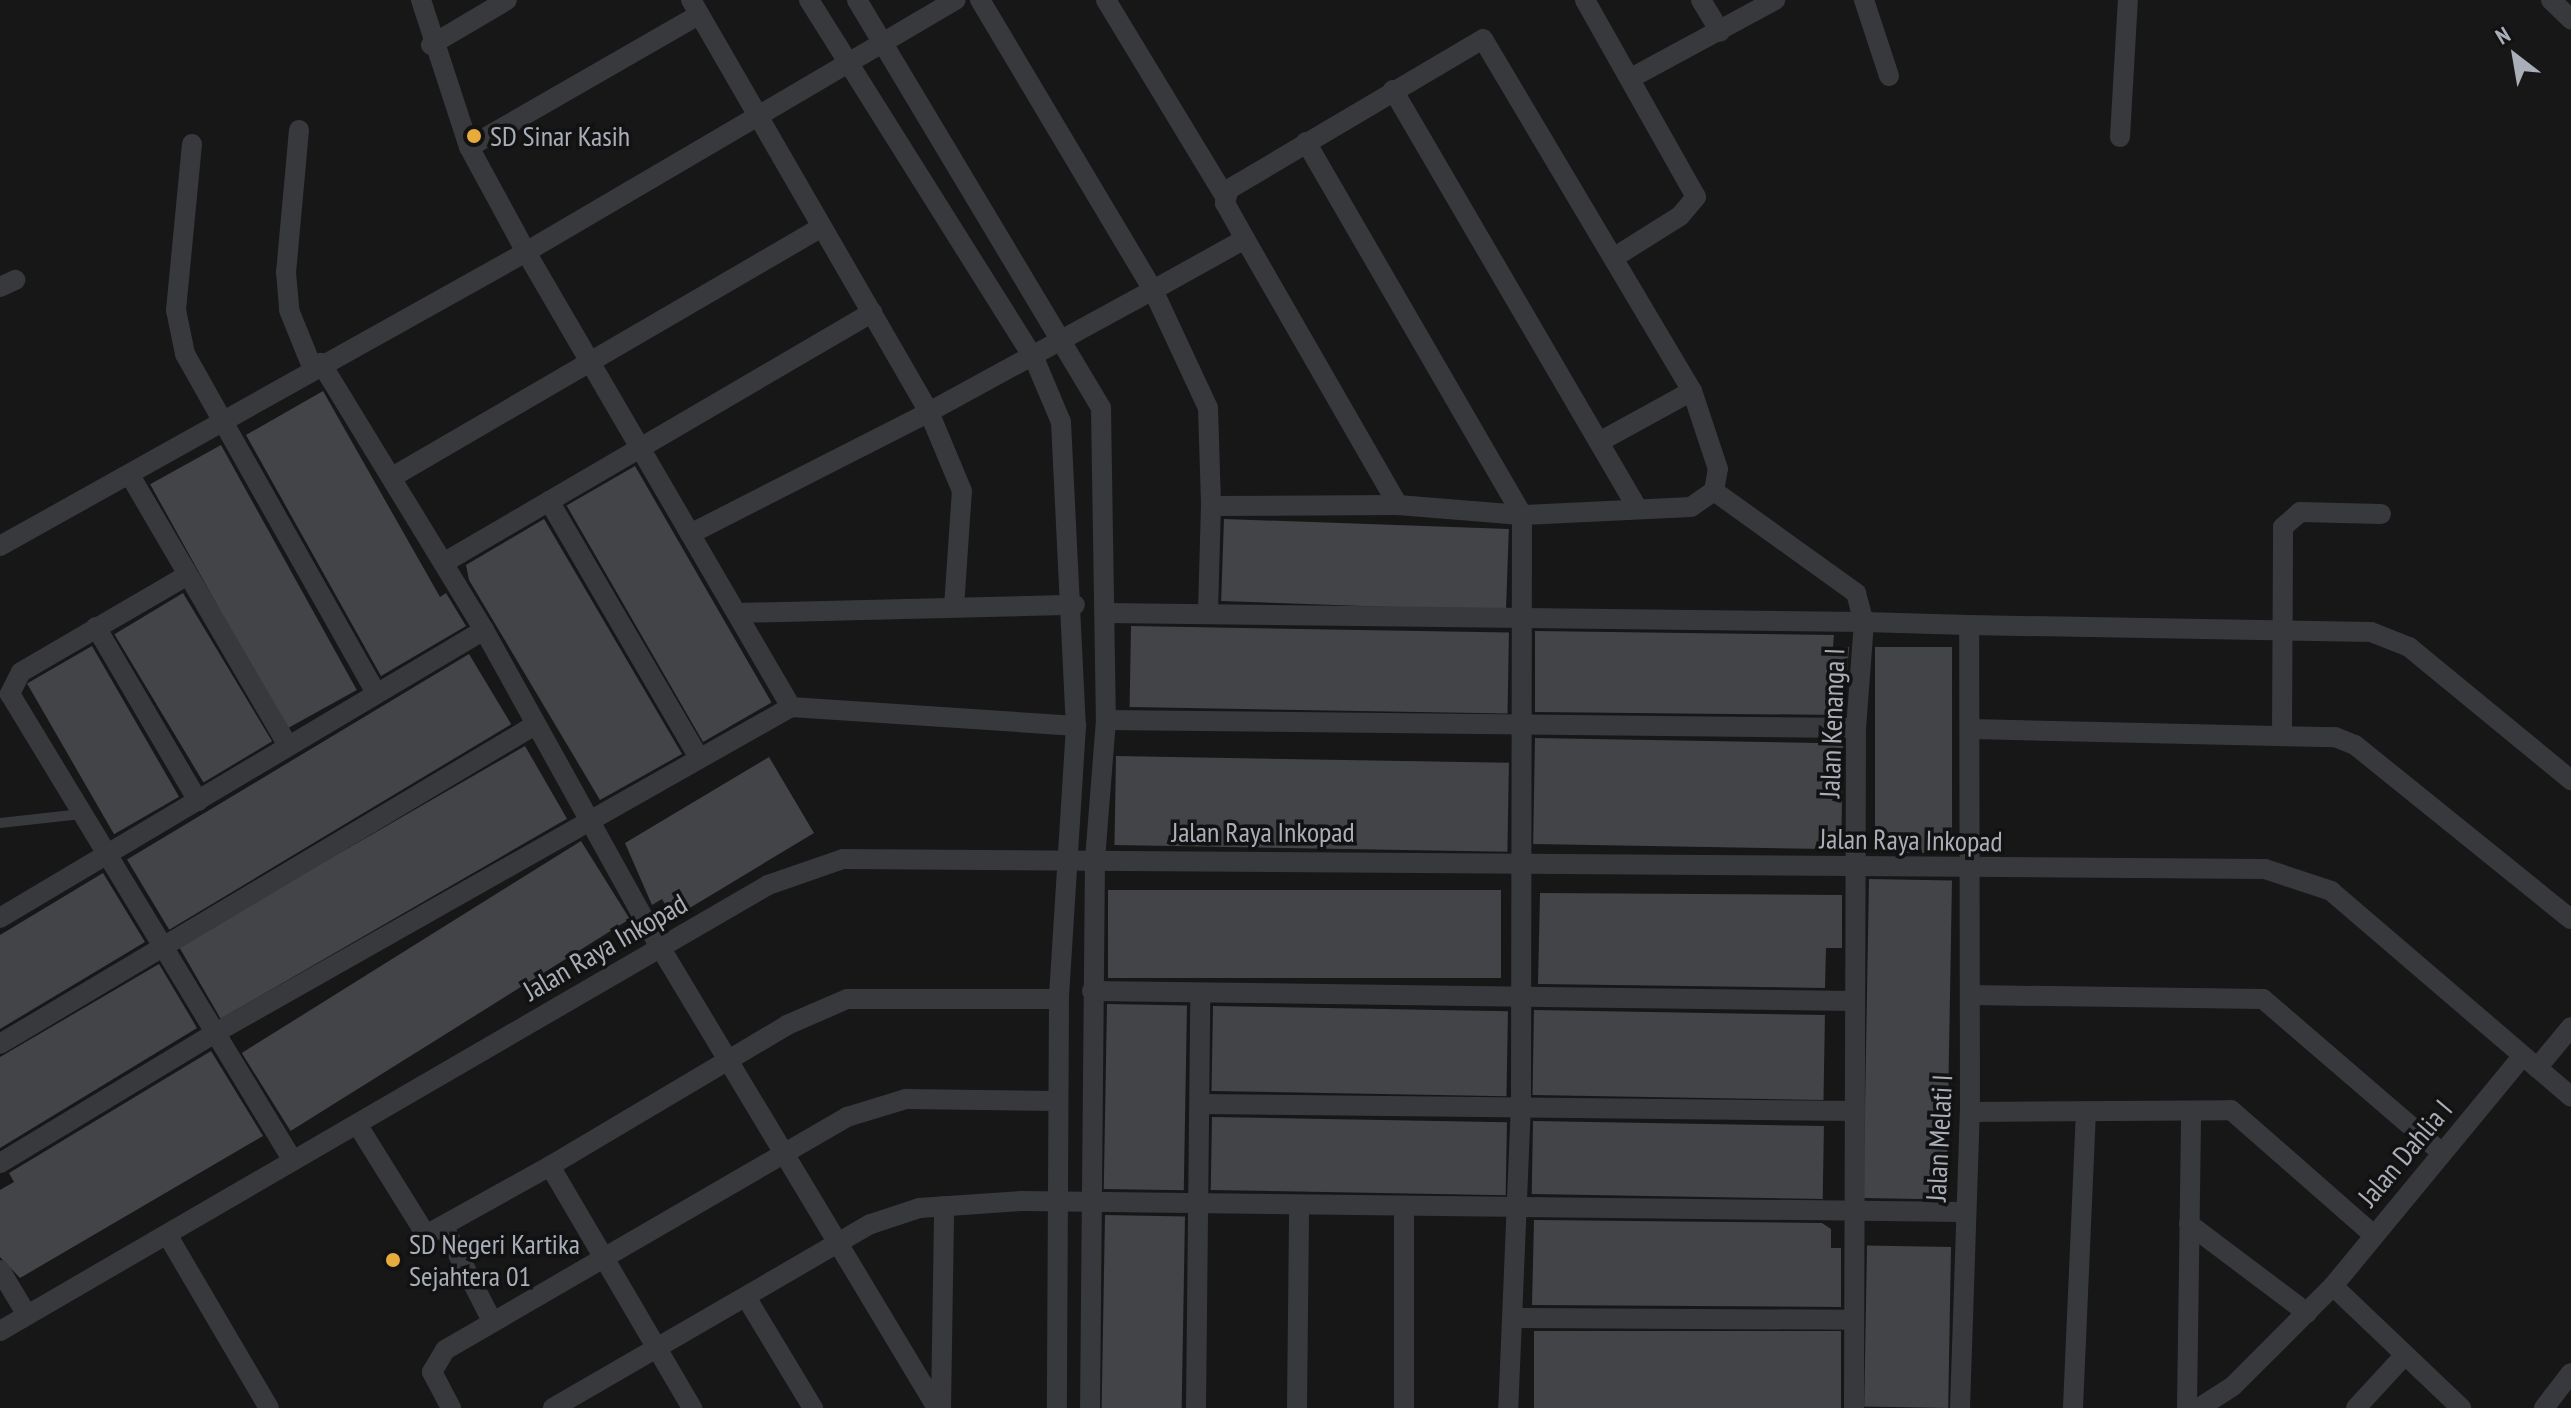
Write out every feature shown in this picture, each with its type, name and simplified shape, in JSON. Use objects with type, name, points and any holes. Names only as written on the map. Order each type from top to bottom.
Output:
[{"type":"street","points":[[421,0],[431,45],[469,147],[526,252],[791,707]]},
{"type":"street","points":[[431,45],[507,0]]},
{"type":"street","points":[[809,0],[1034,358],[1061,422],[1075,605],[1076,726],[1064,858],[1059,999],[1057,1408]]},
{"type":"street","points":[[857,0],[1065,339],[1101,408],[1106,720],[1095,859],[1089,1204],[1090,1408]]},
{"type":"street","points":[[0,546],[131,477],[317,365],[526,252],[885,46],[956,0]]},
{"type":"street","points":[[980,0],[1153,290],[1208,408],[1211,506],[1208,612]]},
{"type":"street","points":[[1106,0],[1224,195],[1245,239],[1398,505]]},
{"type":"street","points":[[1585,0],[1696,197],[1680,216],[1615,257]]},
{"type":"street","points":[[1701,0],[1720,32]]},
{"type":"street","points":[[1631,78],[1775,0]]},
{"type":"street","points":[[1864,0],[1889,76]]},
{"type":"street","points":[[2120,137],[2128,0]]},
{"type":"street","points":[[2551,0],[2571,19]]},
{"type":"street","points":[[469,147],[695,7],[929,412],[962,491],[954,607]]},
{"type":"street","points":[[1224,195],[1306,142],[1483,39],[1692,391],[1717,456],[1714,491]]},
{"type":"street","points":[[1393,90],[1637,507]]},
{"type":"street","points":[[299,130],[286,272],[289,310],[317,365],[394,476],[445,562],[660,947],[939,1408]]},
{"type":"street","points":[[1306,142],[1522,515],[1517,860],[1521,1104],[1517,1318],[1508,1408]]},
{"type":"street","points":[[192,144],[177,329],[218,424],[376,693]]},
{"type":"street","points":[[394,476],[589,356],[822,227]]},
{"type":"street","points":[[690,534],[1034,358],[1245,239]]},
{"type":"street","points":[[445,562],[872,312]]},
{"type":"street","points":[[1599,442],[1692,391]]},
{"type":"street","points":[[131,477],[186,576],[288,746]]},
{"type":"street","points":[[1211,506],[1398,505],[1522,515],[1637,507],[1691,507],[1714,491]]},
{"type":"street","points":[[1714,491],[1856,593],[1864,622],[2281,627],[2371,632],[2409,647],[2571,780]]},
{"type":"street","points":[[549,501],[698,756]]},
{"type":"street","points":[[2282,734],[2281,627],[2287,519],[2300,512],[2381,514]]},
{"type":"street","points":[[186,576],[21,672],[5,694],[82,814],[293,1161]]},
{"type":"street","points":[[737,613],[1075,605]]},
{"type":"street","name":"Jalan Kenanga I","points":[[1106,613],[1521,614],[1864,622],[1856,728],[1859,867],[1855,1001],[1858,1214],[1852,1320],[1854,1408]]},
{"type":"street","name":"Jalan Melati I","points":[[1960,1408],[1963,1212],[1970,1112],[1969,625]]},
{"type":"street","points":[[96,627],[198,801]]},
{"type":"street","points":[[0,918],[108,857],[484,630]]},
{"type":"street","points":[[0,1163],[215,1033],[698,756],[791,707],[1076,726]]},
{"type":"street","points":[[1106,720],[1856,728]]},
{"type":"street","points":[[0,1044],[535,725]]},
{"type":"street","points":[[1971,729],[2282,734],[2355,745],[2571,919]]},
{"type":"street","name":"Jalan Raya Inkopad","points":[[0,1331],[660,947],[818,862],[1064,858],[1517,860],[1971,870],[2265,869],[2312,881],[2571,1097]]},
{"type":"street","points":[[1092,991],[1200,995],[1855,1001]]},
{"type":"street","points":[[1196,1408],[1201,1206],[1200,995]]},
{"type":"street","points":[[1971,995],[2263,999],[2441,1152]]},
{"type":"street","points":[[357,1124],[419,1230],[445,1229],[816,1010],[861,996],[1059,999]]},
{"type":"street","name":"Jalan Dahlia I","points":[[2333,1286],[2441,1152],[2530,1062],[2571,1027]]},
{"type":"street","points":[[451,1408],[432,1361],[492,1321],[847,1117],[906,1099],[1058,1101]]},
{"type":"street","points":[[1201,1104],[1521,1104],[1856,1111]]},
{"type":"street","points":[[1970,1112],[2231,1110],[2374,1235]]},
{"type":"street","points":[[2187,1408],[2191,1111]]},
{"type":"street","points":[[2073,1408],[2086,1112]]},
{"type":"street","points":[[550,1166],[692,1408]]},
{"type":"street","points":[[553,1408],[576,1402],[658,1348],[895,1214],[944,1206],[1059,1202],[1299,1209],[1858,1214],[1963,1212]]},
{"type":"street","points":[[939,1408],[944,1206]]},
{"type":"street","points":[[1297,1408],[1299,1209]]},
{"type":"street","points":[[1404,1210],[1404,1408]]},
{"type":"street","points":[[2189,1224],[2307,1313]]},
{"type":"street","points":[[445,1229],[492,1321]]},
{"type":"street","points":[[168,1236],[269,1408]]},
{"type":"street","points":[[0,1270],[27,1315]]},
{"type":"street","points":[[2199,1408],[2223,1395],[2333,1286],[2461,1408]]},
{"type":"street","points":[[746,1297],[813,1408]]},
{"type":"street","points":[[1517,1318],[1852,1320]]},
{"type":"street","points":[[2356,1408],[2404,1356]]},
{"type":"street","points":[[2544,1408],[2571,1373]]},
{"type":"lane","points":[[0,823],[82,814]]},
{"type":"building","points":[[323,391],[440,597],[446,593],[466,626],[381,676],[246,435]]},
{"type":"building","points":[[221,445],[357,690],[286,729],[150,484]]},
{"type":"building","points":[[635,466],[772,702],[703,742],[567,505]]},
{"type":"building","points":[[544,519],[682,754],[600,800],[469,580],[466,565]]},
{"type":"building","points":[[1224,519],[1509,529],[1506,611],[1221,601]]},
{"type":"building","points":[[183,593],[272,741],[204,782],[114,634]]},
{"type":"building","points":[[1131,626],[1509,633],[1508,714],[1130,707]]},
{"type":"building","points":[[1535,631],[1834,635],[1833,647],[1849,647],[1844,715],[1535,712]]},
{"type":"building","points":[[92,646],[179,797],[114,834],[27,684]]},
{"type":"building","points":[[1875,647],[1952,647],[1952,853],[1875,853]]},
{"type":"building","points":[[469,654],[511,724],[169,930],[127,860]]},
{"type":"building","points":[[1535,738],[1843,743],[1841,849],[1533,844]]},
{"type":"building","points":[[525,746],[567,819],[221,1019],[179,946]]},
{"type":"building","points":[[1116,756],[1509,763],[1507,852],[1114,845]]},
{"type":"building","points":[[769,757],[814,833],[673,918],[662,899],[652,905],[625,843]]},
{"type":"building","points":[[581,841],[630,919],[291,1131],[242,1053]]},
{"type":"building","points":[[103,873],[145,942],[0,1029],[0,935]]},
{"type":"building","points":[[1869,879],[1952,880],[1946,1199],[1863,1198]]},
{"type":"building","points":[[1108,890],[1501,890],[1501,978],[1108,978]]},
{"type":"building","points":[[1540,893],[1842,895],[1842,948],[1826,948],[1825,988],[1538,984]]},
{"type":"building","points":[[159,964],[197,1028],[0,1148],[0,1057]]},
{"type":"building","points":[[1107,1004],[1187,1005],[1184,1190],[1104,1189]]},
{"type":"building","points":[[1213,1006],[1508,1011],[1506,1096],[1212,1091]]},
{"type":"building","points":[[1534,1010],[1825,1015],[1823,1100],[1533,1095]]},
{"type":"building","points":[[211,1051],[263,1136],[20,1278],[0,1257],[0,1190],[14,1182],[9,1173]]},
{"type":"building","points":[[1212,1117],[1507,1122],[1506,1195],[1211,1190]]},
{"type":"building","points":[[1533,1121],[1824,1126],[1823,1199],[1532,1194]]},
{"type":"building","points":[[1105,1215],[1185,1216],[1182,1408],[1102,1408]]},
{"type":"building","points":[[1534,1220],[1822,1223],[1831,1229],[1831,1248],[1841,1248],[1841,1307],[1532,1305]]},
{"type":"building","points":[[1867,1246],[1951,1247],[1948,1408],[1864,1407]]},
{"type":"building","points":[[1534,1331],[1841,1331],[1841,1408],[1534,1408]]},
{"type":"place","name":"SD Sinar Kasih","points":[[474,136]]},
{"type":"place","name":"SD Negeri Kartika Sejahtera 01","points":[[393,1260]]}]
